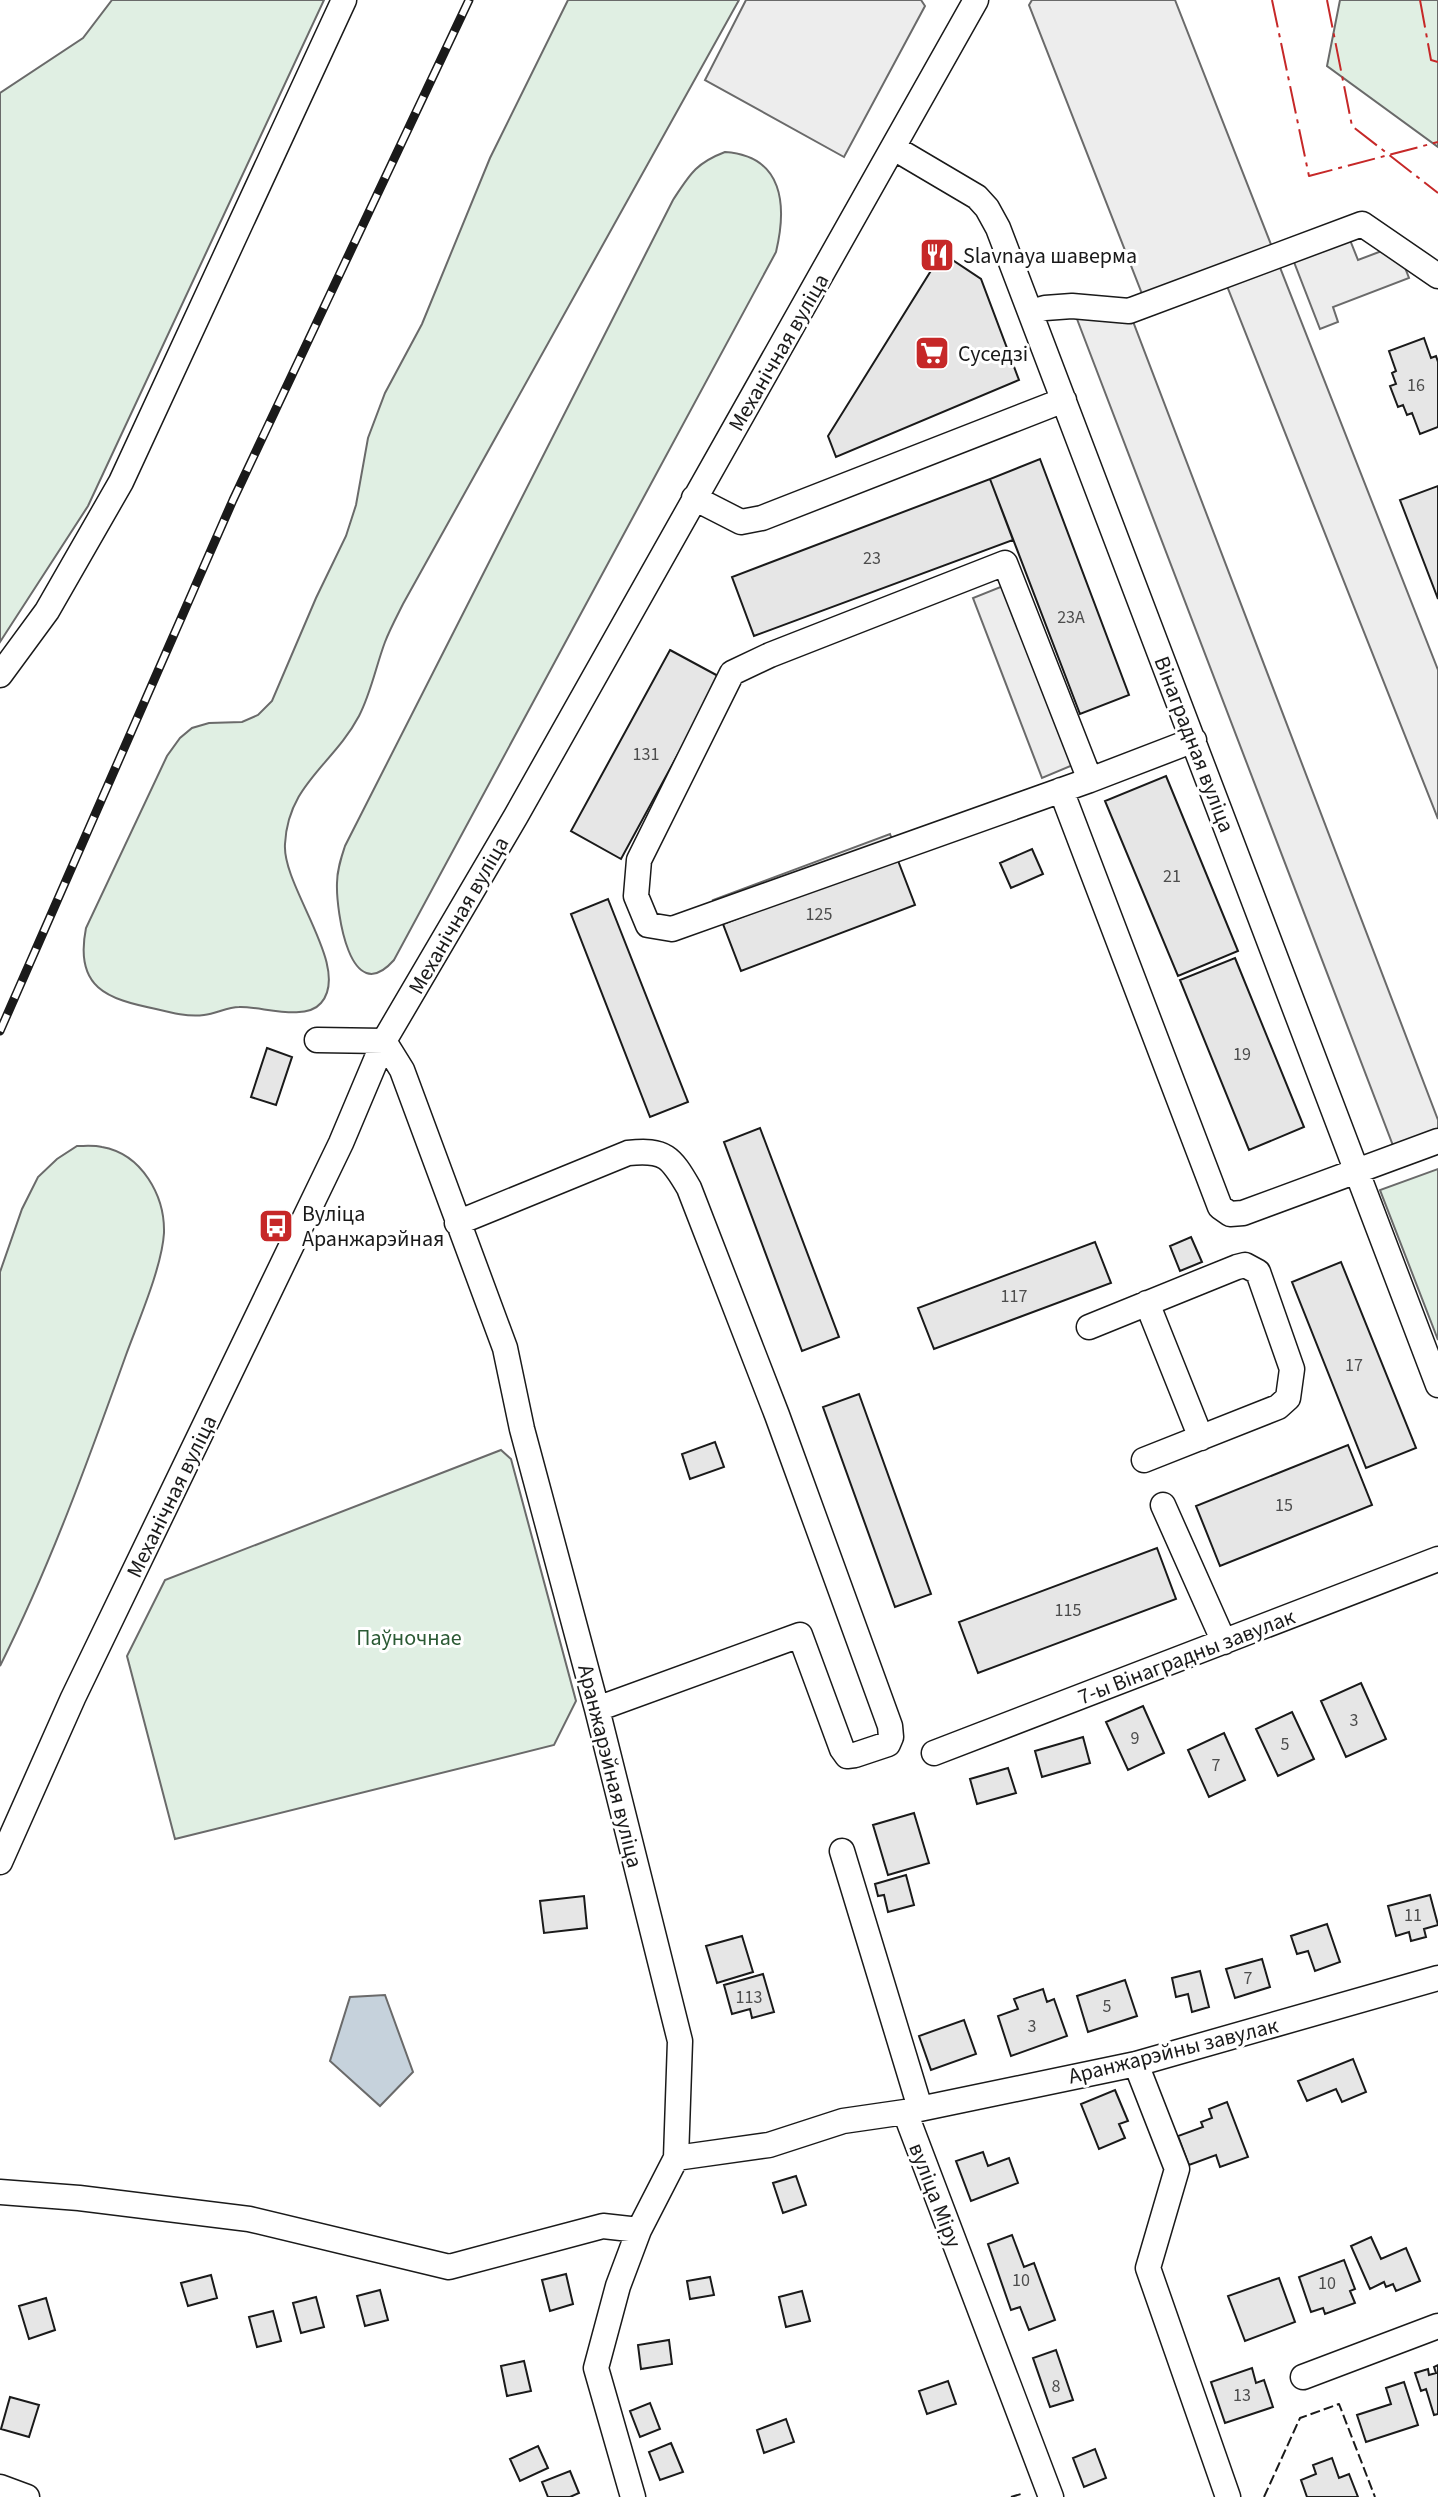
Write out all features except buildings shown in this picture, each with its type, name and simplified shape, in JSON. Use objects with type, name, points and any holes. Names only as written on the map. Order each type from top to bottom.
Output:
[{"type":"street","points":[[0,675],[47,611],[121,482],[344,0]]},
{"type":"street","name":"Механічная вуліца","points":[[0,1862],[73,1698],[341,1143],[384,1041],[516,816],[976,0]]},
{"type":"street","name":"Вінаградная вуліца","points":[[894,148],[977,197],[998,228],[1438,1385]]},
{"type":"street","points":[[1031,312],[1072,306],[1129,311],[1362,224],[1438,276]]},
{"type":"street","points":[[694,498],[741,522],[762,518],[1064,400]]},
{"type":"street","points":[[1090,780],[1005,563],[770,655],[732,673],[639,860],[636,896],[648,925],[672,929],[1090,780],[1194,740]]},
{"type":"street","points":[[1061,790],[1220,1207],[1230,1214],[1243,1213],[1438,1141]]},
{"type":"street","points":[[317,1040],[384,1041]]},
{"type":"street","name":"Аранжарэйная вуліца","points":[[384,1041],[402,1070],[505,1348],[522,1429],[597,1709],[680,2041],[676,2158],[639,2230],[618,2286],[596,2368],[633,2497]]},
{"type":"street","points":[[457,1223],[628,1153],[651,1150],[674,1161],[689,1188],[777,1415],[890,1726],[891,1737],[888,1744],[847,1756],[800,1635],[597,1709]]},
{"type":"street","points":[[1089,1327],[1237,1267],[1245,1265],[1258,1272],[1292,1369],[1288,1398],[1278,1407],[1144,1460]]},
{"type":"street","points":[[1147,1303],[1201,1438]]},
{"type":"street","points":[[1163,1505],[1224,1642]]},
{"type":"street","name":"7-ы Вінаградны завулак","points":[[934,1753],[1438,1559]]},
{"type":"street","name":"вуліца Міру","points":[[842,1851],[912,2110],[1051,2497]]},
{"type":"street","name":"Аранжарэйны завулак","points":[[912,2110],[1136,2064],[1438,1978]]},
{"type":"street","points":[[1136,2064],[1177,2169],[1148,2268],[1228,2497]]},
{"type":"street","points":[[676,2158],[769,2145],[843,2121],[912,2110]]},
{"type":"street","points":[[0,2192],[79,2198],[249,2219],[449,2267],[603,2226],[639,2230]]},
{"type":"street","points":[[1303,2377],[1438,2326]]},
{"type":"street","points":[[0,2487],[27,2497]]},
{"type":"green space","points":[[112,0],[324,0],[88,506],[0,642],[0,93],[83,38]]},
{"type":"green space","points":[[568,0],[739,0],[403,604],[385,642],[359,716],[294,806],[285,844],[287,862],[322,949],[328,969],[328,988],[321,1003],[305,1012],[239,1007],[208,1014],[180,1014],[109,995],[90,977],[85,965],[86,928],[167,756],[180,738],[192,728],[209,723],[242,722],[258,715],[272,701],[346,536],[356,505],[368,438],[385,393],[422,324],[490,158]]},
{"type":"green space","points":[[1340,0],[1438,0],[1438,147],[1327,66]]},
{"type":"green space","points":[[725,152],[759,163],[770,173],[777,186],[781,218],[776,252],[394,960],[379,972],[366,973],[356,965],[349,951],[339,914],[337,878],[345,846],[673,200],[694,170]]},
{"type":"green space","points":[[77,1146],[99,1146],[116,1151],[139,1168],[155,1191],[160,1205],[164,1233],[162,1247],[149,1294],[68,1513],[0,1666],[0,1272],[22,1209],[38,1177]]},
{"type":"green space","points":[[1438,1169],[1438,1340],[1380,1190]]},
{"type":"green space","name":"Паўночнае","points":[[501,1450],[511,1459],[576,1701],[554,1745],[175,1839],[127,1656],[165,1580]]},
{"type":"shaded area","points":[[746,0],[921,0],[925,6],[844,157],[705,80]]},
{"type":"shaded area","points":[[1032,0],[1175,0],[1438,670],[1438,819],[1223,276],[1146,304],[1029,5]]},
{"type":"shaded area","points":[[1350,240],[1358,260],[1387,249],[1402,260],[1409,278],[1333,307],[1338,322],[1320,329],[1294,262]]},
{"type":"shaded area","points":[[1072,306],[1129,311],[1438,1120],[1438,1141],[1397,1156]]},
{"type":"shaded area","points":[[1003,586],[1073,765],[1042,778],[973,598]]},
{"type":"shaded area","points":[[890,834],[894,845],[716,908],[713,900]]},
{"type":"shaded area","points":[[385,1995],[413,2072],[380,2106],[330,2061],[350,1997]]},
{"type":"railway","points":[[0,1031],[233,500],[469,0]]},
{"type":"fence","points":[[1264,2497],[1300,2418],[1339,2404],[1375,2497]]},
{"type":"fence","points":[[1011,2497],[1021,2494],[1022,2497]]},
{"type":"power","points":[[1272,0],[1309,176],[1438,142]]},
{"type":"power","points":[[1327,0],[1352,126],[1438,193]]},
{"type":"power","points":[[1420,0],[1431,60],[1438,62]]},
{"type":"place","name":"Slavnaya шаверма","points":[[937,255]]},
{"type":"place","name":"Суседзі","points":[[932,353]]},
{"type":"place","name":"Вуліца Аранжарэйная","points":[[276,1226]]}]
